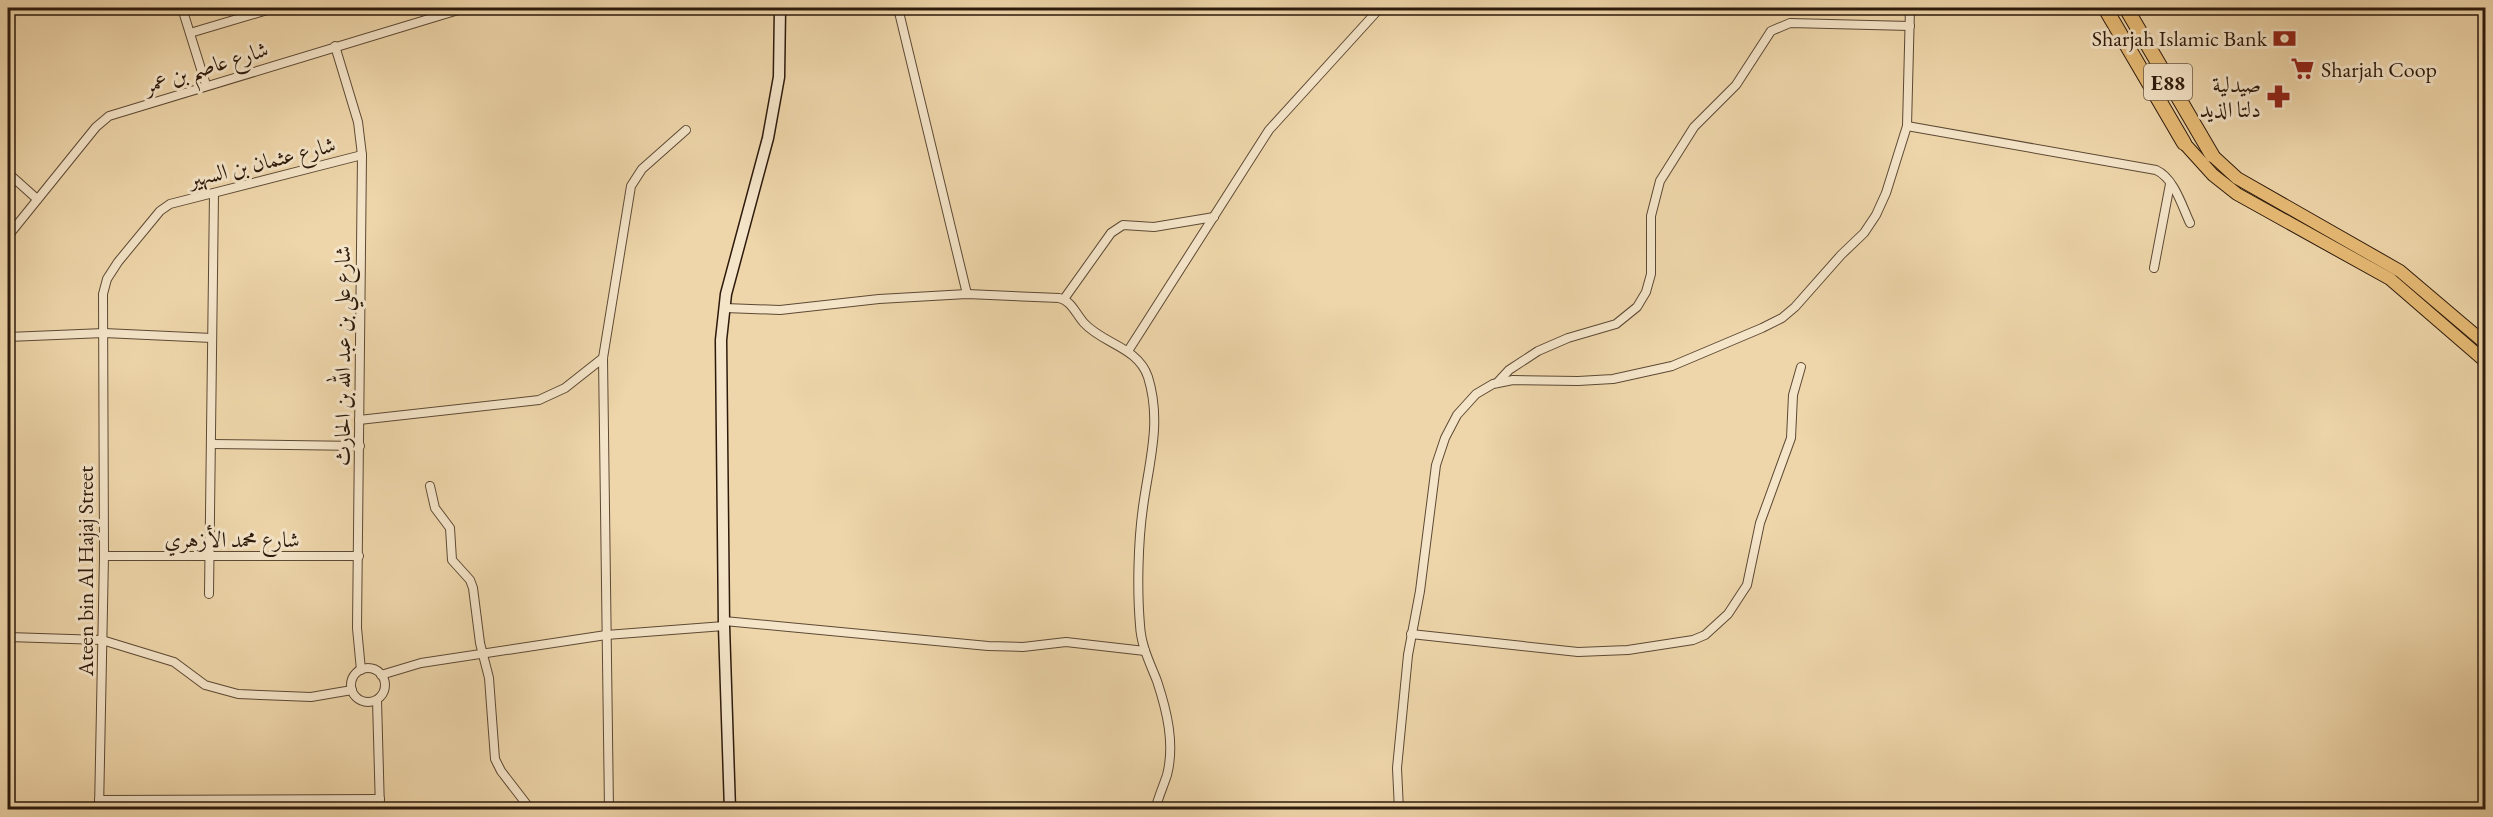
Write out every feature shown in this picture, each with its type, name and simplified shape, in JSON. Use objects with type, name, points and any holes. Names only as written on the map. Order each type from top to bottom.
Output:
[{"type":"highway","name":"E88","points":[[2105,8],[2184,143]]},
{"type":"highway","name":"E88","points":[[2126,8],[2212,154]]},
{"type":"main road","points":[[2184,143],[2213,175],[2237,194],[2390,279],[2486,362]]},
{"type":"main road","points":[[2212,154],[2228,171],[2246,183],[2400,271],[2486,344]]},
{"type":"street","points":[[182,8],[206,86]]},
{"type":"street","points":[[190,33],[274,8]]},
{"type":"street","name":"شارع عاصم بن عمر","points":[[8,236],[96,127],[109,116],[465,8]]},
{"type":"street","points":[[730,810],[724,623],[721,340],[725,308],[746,216],[768,138],[779,77],[780,8]]},
{"type":"street","points":[[898,8],[967,294]]},
{"type":"street","points":[[1128,351],[1278,118],[1380,8]]},
{"type":"street","points":[[1399,810],[1397,768],[1402,697],[1420,591],[1435,475],[1442,447],[1454,421],[1468,402],[1484,388],[1497,383],[1513,380],[1578,381],[1633,375],[1681,363],[1782,318],[1800,303],[1841,255],[1867,229],[1883,201],[1906,126],[1910,8]]},
{"type":"street","points":[[1497,383],[1509,370],[1538,351],[1568,338],[1616,324],[1637,307],[1646,292],[1651,274],[1651,216],[1660,181],[1694,127],[1736,85],[1771,31],[1790,23],[1910,26]]},
{"type":"street","name":"شارع علي بن عبد الله بن الحارث","points":[[335,46],[358,122],[362,155],[357,628],[361,670]]},
{"type":"street","points":[[1906,126],[2162,173],[2190,223]]},
{"type":"street","points":[[609,810],[603,358],[631,186],[642,169],[686,130]]},
{"type":"street","name":"شارع عثمان بن السهير","points":[[170,204],[362,155]]},
{"type":"street","points":[[8,173],[38,199]]},
{"type":"street","points":[[2154,268],[2170,184]]},
{"type":"street","points":[[209,594],[214,193]]},
{"type":"street","name":"Ateen bin Al Hajaj Street","points":[[99,810],[104,556],[103,294],[107,279],[160,211],[170,204]]},
{"type":"street","points":[[1064,299],[1111,232],[1119,227],[1127,225],[1154,227],[1214,217]]},
{"type":"street","points":[[725,308],[780,310],[879,299],[967,294],[1064,299],[1094,332],[1137,358],[1147,374],[1155,409],[1153,453],[1143,505],[1140,543],[1139,624],[1145,651],[1162,699],[1171,746],[1167,775],[1155,810]]},
{"type":"street","points":[[8,337],[104,333],[212,338]]},
{"type":"street","points":[[359,420],[539,400],[565,388],[603,358]]},
{"type":"street","points":[[1411,634],[1578,652],[1628,650],[1693,640],[1705,635],[1728,614],[1747,585],[1761,523],[1791,438],[1793,395],[1801,367]]},
{"type":"street","points":[[211,444],[360,446]]},
{"type":"street","points":[[430,486],[435,508],[450,528],[452,560],[472,584],[482,655],[489,678],[495,759],[501,771],[531,810]]},
{"type":"street","name":"شارع محمد الأزهري","points":[[104,556],[359,556]]},
{"type":"street","points":[[381,675],[411,664],[606,635],[724,623],[1012,648],[1073,642],[1145,651]]},
{"type":"street","points":[[8,637],[102,640],[174,662],[205,686],[254,696],[322,696],[351,690]]},
{"type":"street","points":[[377,700],[362,701],[355,697],[351,690],[351,680],[361,670],[372,669],[381,675],[385,686],[377,700],[380,810]]},
{"type":"street","points":[[99,800],[380,799]]},
{"type":"place","name":"Sharjah Islamic Bank","points":[[2285,38]]},
{"type":"place","name":"Sharjah Coop","points":[[2303,69]]},
{"type":"place","name":"صيدلية دلتا الذيد","points":[[2279,97]]}]
